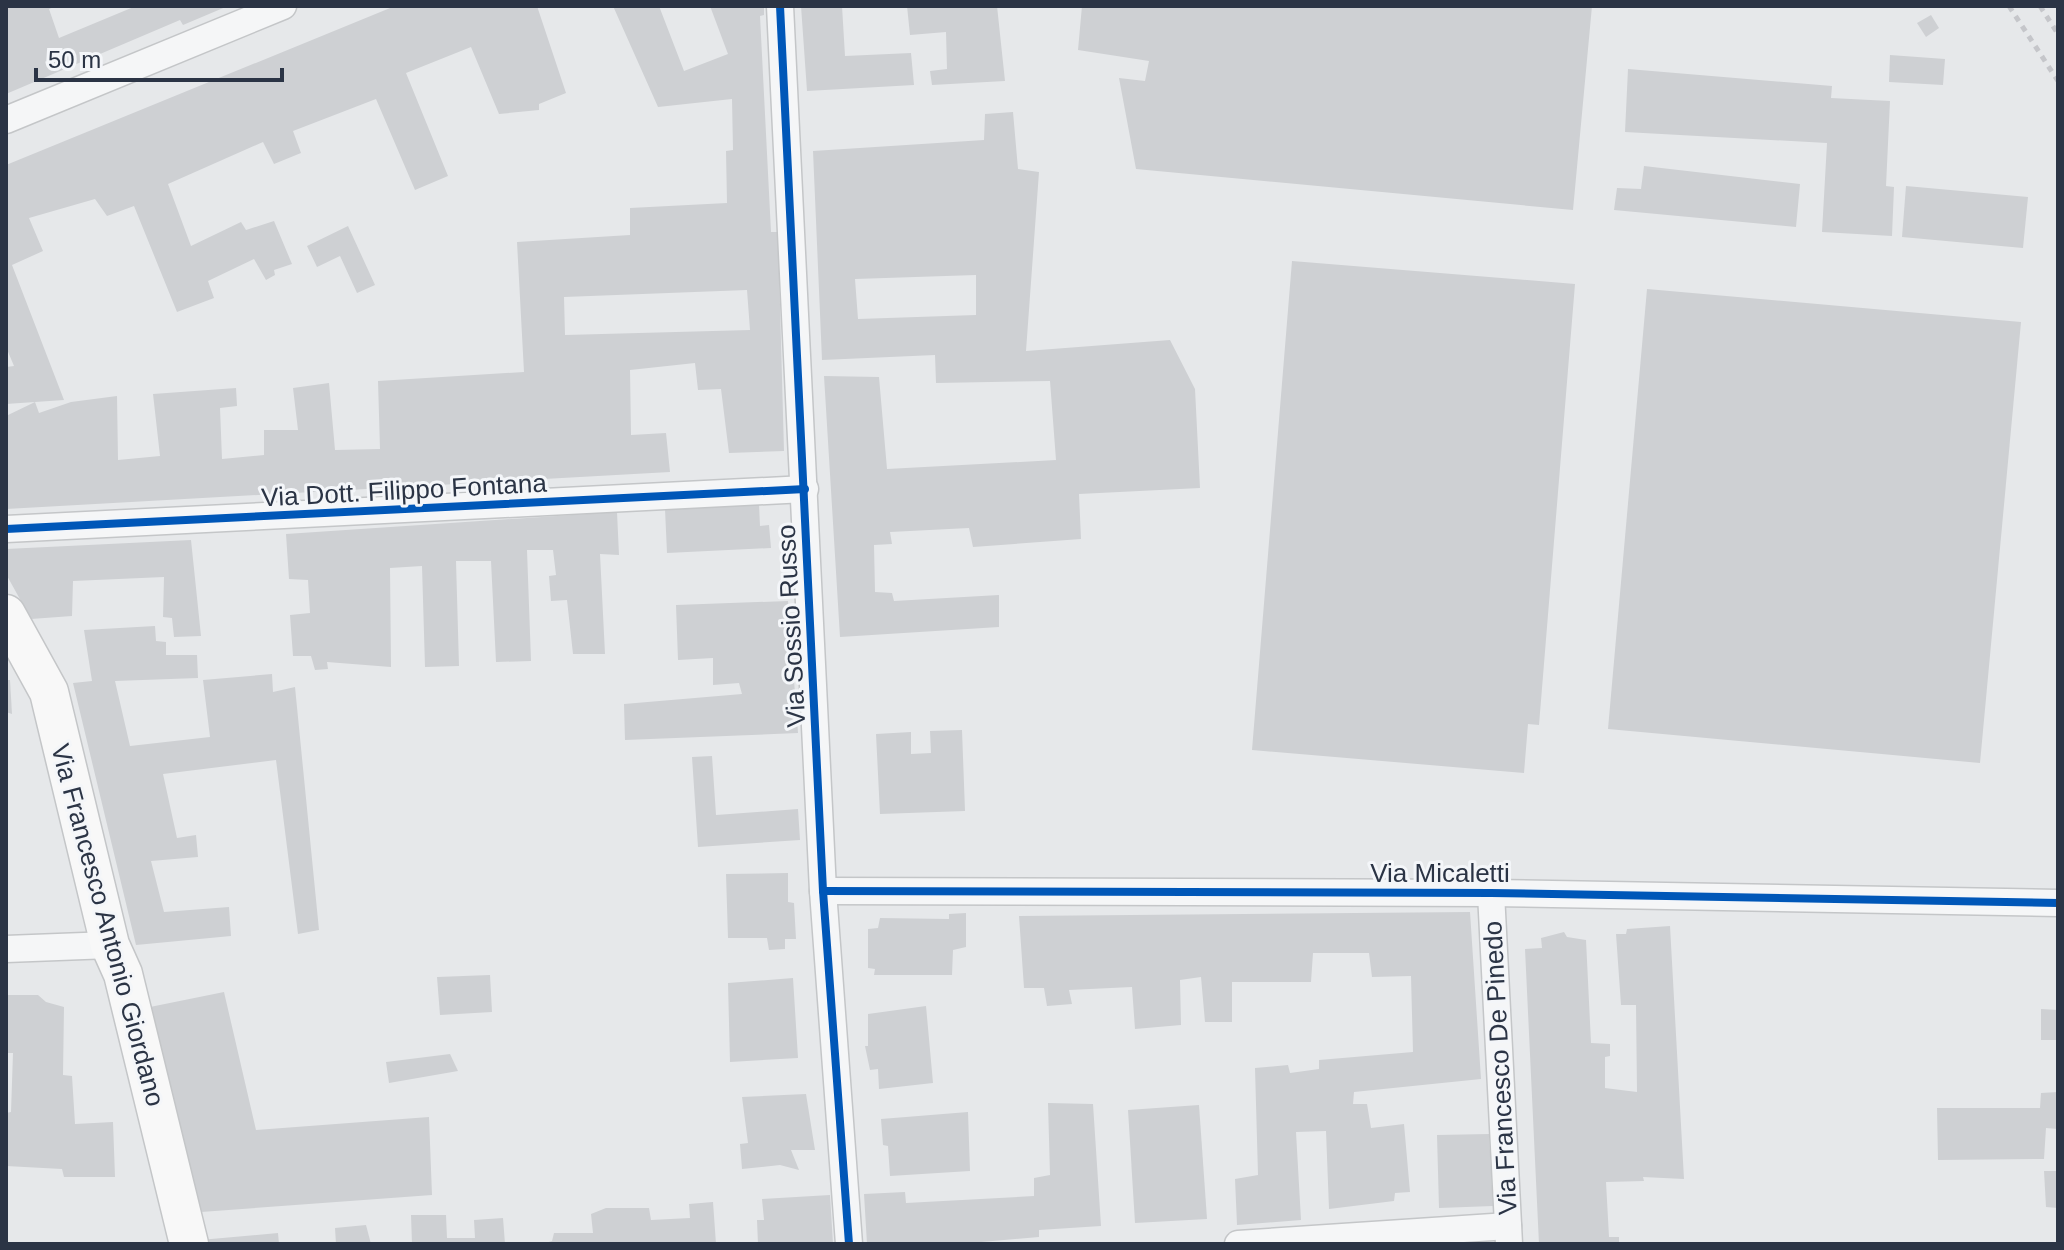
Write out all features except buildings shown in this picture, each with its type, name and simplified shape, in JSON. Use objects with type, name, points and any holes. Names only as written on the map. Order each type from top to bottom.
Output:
[{"type":"street","points":[[6,120],[283,6]]},
{"type":"street","name":"Via Sossio Russo","points":[[780,6],[823,891],[849,1244]]},
{"type":"street","name":"Via Dott. Filippo Fontana","points":[[6,529],[805,489]]},
{"type":"street","name":"Via Francesco Antonio Giordano","points":[[6,614],[49,692],[110,945],[123,974],[189,1244]]},
{"type":"street","name":"Via Micaletti","points":[[823,891],[1491,893],[2058,903]]},
{"type":"street","name":"Via Francesco De Pinedo","points":[[1491,893],[1508,1235]]},
{"type":"street","points":[[6,949],[110,945]]},
{"type":"street","points":[[1238,1244],[1508,1235]]},
{"type":"path","points":[[2009,6],[2058,81]]},
{"type":"path","points":[[2040,6],[2058,34]]},
{"type":"cycle path","points":[[780,6],[823,891],[849,1244]]},
{"type":"cycle path","points":[[6,529],[805,489]]},
{"type":"cycle path","points":[[823,891],[1491,893],[2058,903]]}]
